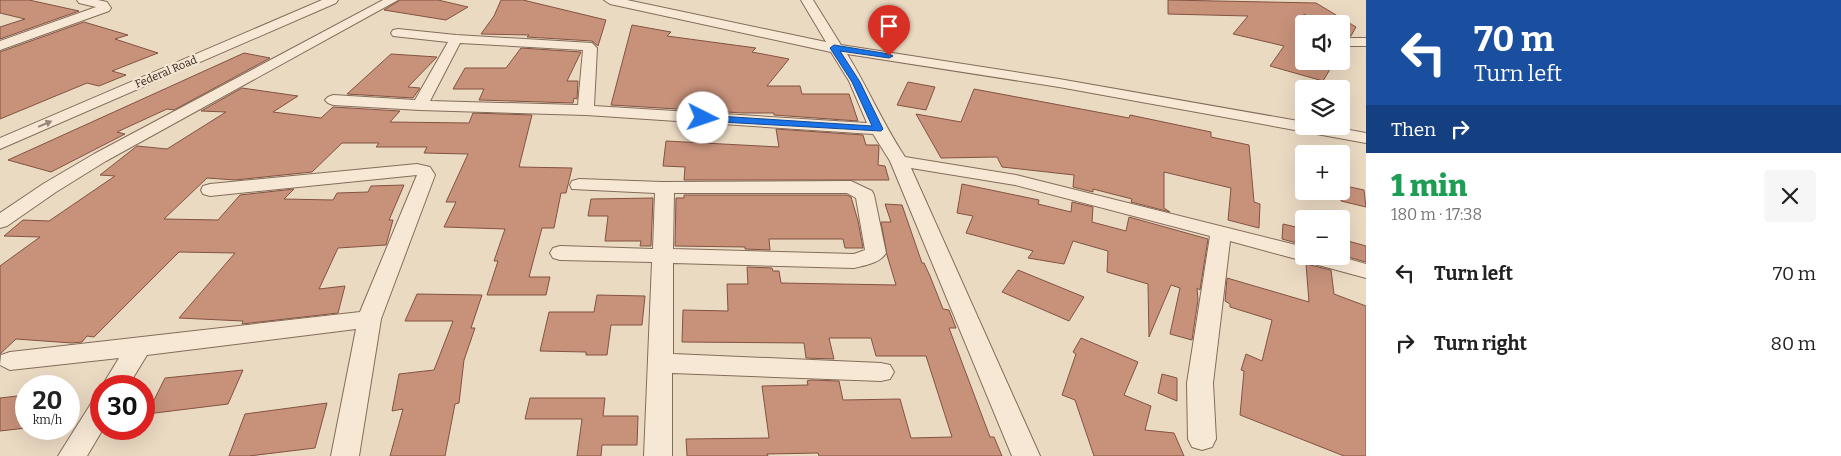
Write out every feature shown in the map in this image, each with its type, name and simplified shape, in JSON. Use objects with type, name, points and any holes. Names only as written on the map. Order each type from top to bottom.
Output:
[{"type":"street","points":[[0,46],[104,8],[103,5],[83,0]]},
{"type":"street","name":"Federal Road","points":[[0,130],[315,0]]},
{"type":"street","name":"Federal Road","points":[[0,144],[332,0]]},
{"type":"street","points":[[0,222],[24,204],[118,147],[342,25],[392,0]]},
{"type":"street","points":[[610,0],[834,48],[1060,83],[1366,138]]},
{"type":"street","points":[[807,0],[856,82],[878,129],[899,161],[1026,456]]},
{"type":"street","points":[[398,33],[456,39],[587,46],[590,48],[586,110]]},
{"type":"street","points":[[420,105],[456,39]]},
{"type":"street","points":[[1350,42],[1366,42]]},
{"type":"street","points":[[333,100],[420,105],[586,110],[878,129]]},
{"type":"street","points":[[899,161],[1008,179],[1295,252]]},
{"type":"street","points":[[210,190],[417,169],[424,171],[426,175],[369,319],[345,456]]},
{"type":"street","points":[[560,253],[854,261],[864,259],[876,253],[865,195],[851,187],[665,188],[579,185]]},
{"type":"street","points":[[658,456],[665,188]]},
{"type":"street","points":[[1202,439],[1200,383],[1221,232]]},
{"type":"street","points":[[1347,265],[1366,270]]},
{"type":"street","points":[[10,361],[139,348],[369,319]]},
{"type":"street","points":[[122,375],[139,348]]},
{"type":"street","points":[[660,363],[881,372]]},
{"type":"street","points":[[72,456],[90,427]]},
{"type":"building","points":[[0,0],[29,0],[79,11],[0,39],[0,27],[25,19],[0,13]]},
{"type":"building","points":[[400,0],[438,0],[468,7],[446,20],[384,10]]},
{"type":"building","points":[[501,0],[523,0],[606,20],[598,46],[592,41],[527,37],[529,35],[481,34],[494,16]]},
{"type":"building","points":[[1168,0],[1316,3],[1336,15],[1295,15],[1295,70],[1330,70],[1324,80],[1319,80],[1270,66],[1284,46],[1233,34],[1248,16],[1168,14]]},
{"type":"building","points":[[84,22],[128,35],[115,39],[158,53],[112,71],[126,75],[99,86],[87,83],[0,119],[0,52]]},
{"type":"building","points":[[1350,23],[1356,27],[1350,36]]},
{"type":"building","points":[[632,25],[671,32],[667,36],[756,48],[752,52],[789,59],[767,86],[800,86],[802,94],[849,94],[858,121],[774,115],[774,113],[743,113],[611,105]]},
{"type":"building","points":[[521,48],[581,52],[567,81],[578,81],[577,99],[574,98],[573,103],[479,100],[484,89],[453,89],[465,68],[506,68]]},
{"type":"building","points":[[244,53],[270,58],[174,110],[167,109],[117,132],[125,134],[51,172],[8,160]]},
{"type":"building","points":[[391,54],[437,57],[408,87],[420,88],[413,98],[347,94]]},
{"type":"building","points":[[908,82],[935,87],[926,110],[897,105]]},
{"type":"building","points":[[242,88],[298,96],[273,112],[321,118],[333,107],[400,111],[390,122],[469,123],[473,113],[532,115],[519,167],[572,168],[566,193],[561,193],[554,228],[542,228],[529,277],[550,277],[546,295],[487,295],[498,261],[494,261],[505,229],[444,227],[456,202],[446,202],[468,154],[424,153],[427,147],[376,147],[379,143],[342,143],[312,172],[235,180],[207,178],[164,219],[218,220],[240,195],[294,189],[284,199],[333,200],[337,193],[368,192],[371,186],[404,185],[389,220],[393,220],[386,245],[338,248],[319,289],[345,286],[338,313],[242,324],[243,321],[179,318],[235,253],[179,252],[94,337],[87,336],[82,342],[72,343],[16,339],[0,354],[0,266],[40,237],[4,236],[23,220],[49,221],[115,176],[100,175],[137,146],[167,149],[226,112],[201,111]]},
{"type":"building","points":[[974,89],[1129,118],[1130,115],[1211,132],[1211,137],[1249,145],[1254,202],[1260,204],[1259,228],[1228,220],[1231,188],[1164,172],[1164,208],[1170,212],[1131,202],[1132,199],[1093,189],[1093,192],[1073,187],[1074,175],[1002,167],[997,157],[941,158],[916,114],[961,122]]},
{"type":"building","points":[[776,129],[863,135],[866,145],[878,145],[878,165],[885,166],[889,180],[684,180],[685,167],[663,166],[666,141],[779,147]]},
{"type":"building","points":[[962,184],[1039,200],[1038,204],[1071,212],[1072,202],[1093,207],[1092,222],[1126,231],[1129,217],[1208,239],[1200,290],[1197,288],[1198,300],[1192,340],[1170,334],[1180,288],[1171,285],[1149,337],[1148,284],[1107,272],[1108,251],[1073,241],[1064,264],[1028,258],[1033,251],[966,233],[973,216],[957,213]]},
{"type":"building","points":[[1350,187],[1364,190],[1366,207],[1341,201],[1350,200]]},
{"type":"building","points":[[684,195],[847,195],[851,197],[863,248],[845,248],[843,239],[769,239],[770,250],[745,249],[745,247],[675,246],[676,198],[684,198]]},
{"type":"building","points":[[653,198],[651,246],[640,246],[641,241],[605,241],[608,216],[588,216],[591,199]]},
{"type":"building","points":[[885,204],[902,205],[922,263],[924,263],[930,276],[943,309],[949,310],[956,328],[949,328],[990,437],[994,437],[1002,456],[819,456],[818,453],[767,454],[768,456],[687,456],[686,439],[769,438],[762,386],[808,385],[807,381],[810,380],[839,381],[843,400],[900,399],[911,438],[952,437],[926,356],[876,356],[871,338],[829,338],[834,359],[806,358],[804,343],[682,342],[683,310],[728,311],[727,284],[748,284],[747,267],[772,268],[773,271],[779,271],[781,283],[896,285],[887,255],[881,222],[891,222]]},
{"type":"building","points":[[1283,224],[1295,227],[1295,243],[1282,239]]},
{"type":"building","points":[[1350,242],[1366,246],[1366,262],[1350,258]]},
{"type":"building","points":[[1306,265],[1331,270],[1334,294],[1366,306],[1366,456],[1344,456],[1240,415],[1244,371],[1241,370],[1246,354],[1262,361],[1272,320],[1230,307],[1230,304],[1225,301],[1227,278],[1309,302]]},
{"type":"building","points":[[1018,270],[1084,297],[1069,321],[1002,292]]},
{"type":"building","points":[[417,294],[482,295],[471,328],[475,328],[464,360],[459,403],[455,404],[445,456],[390,456],[403,409],[392,411],[399,374],[434,370],[453,321],[405,321]]},
{"type":"building","points":[[597,295],[645,296],[642,325],[611,325],[607,355],[586,355],[586,352],[540,351],[549,312],[594,312]]},
{"type":"building","points":[[1081,338],[1138,362],[1124,395],[1151,406],[1145,430],[1174,433],[1184,456],[1094,456],[1075,400],[1062,395],[1076,354],[1073,352]]},
{"type":"building","points":[[243,370],[228,404],[155,413],[155,398],[165,378]]},
{"type":"building","points":[[1162,374],[1177,378],[1177,401],[1158,393]]},
{"type":"building","points":[[15,396],[15,429],[0,431],[0,398]]},
{"type":"building","points":[[530,398],[605,398],[603,416],[638,416],[637,445],[602,445],[601,456],[577,456],[582,419],[525,419]]},
{"type":"building","points":[[327,403],[315,448],[249,456],[229,456],[245,414]]},
{"type":"route","points":[[703,118],[878,129],[856,82],[834,48],[889,56]]}]
